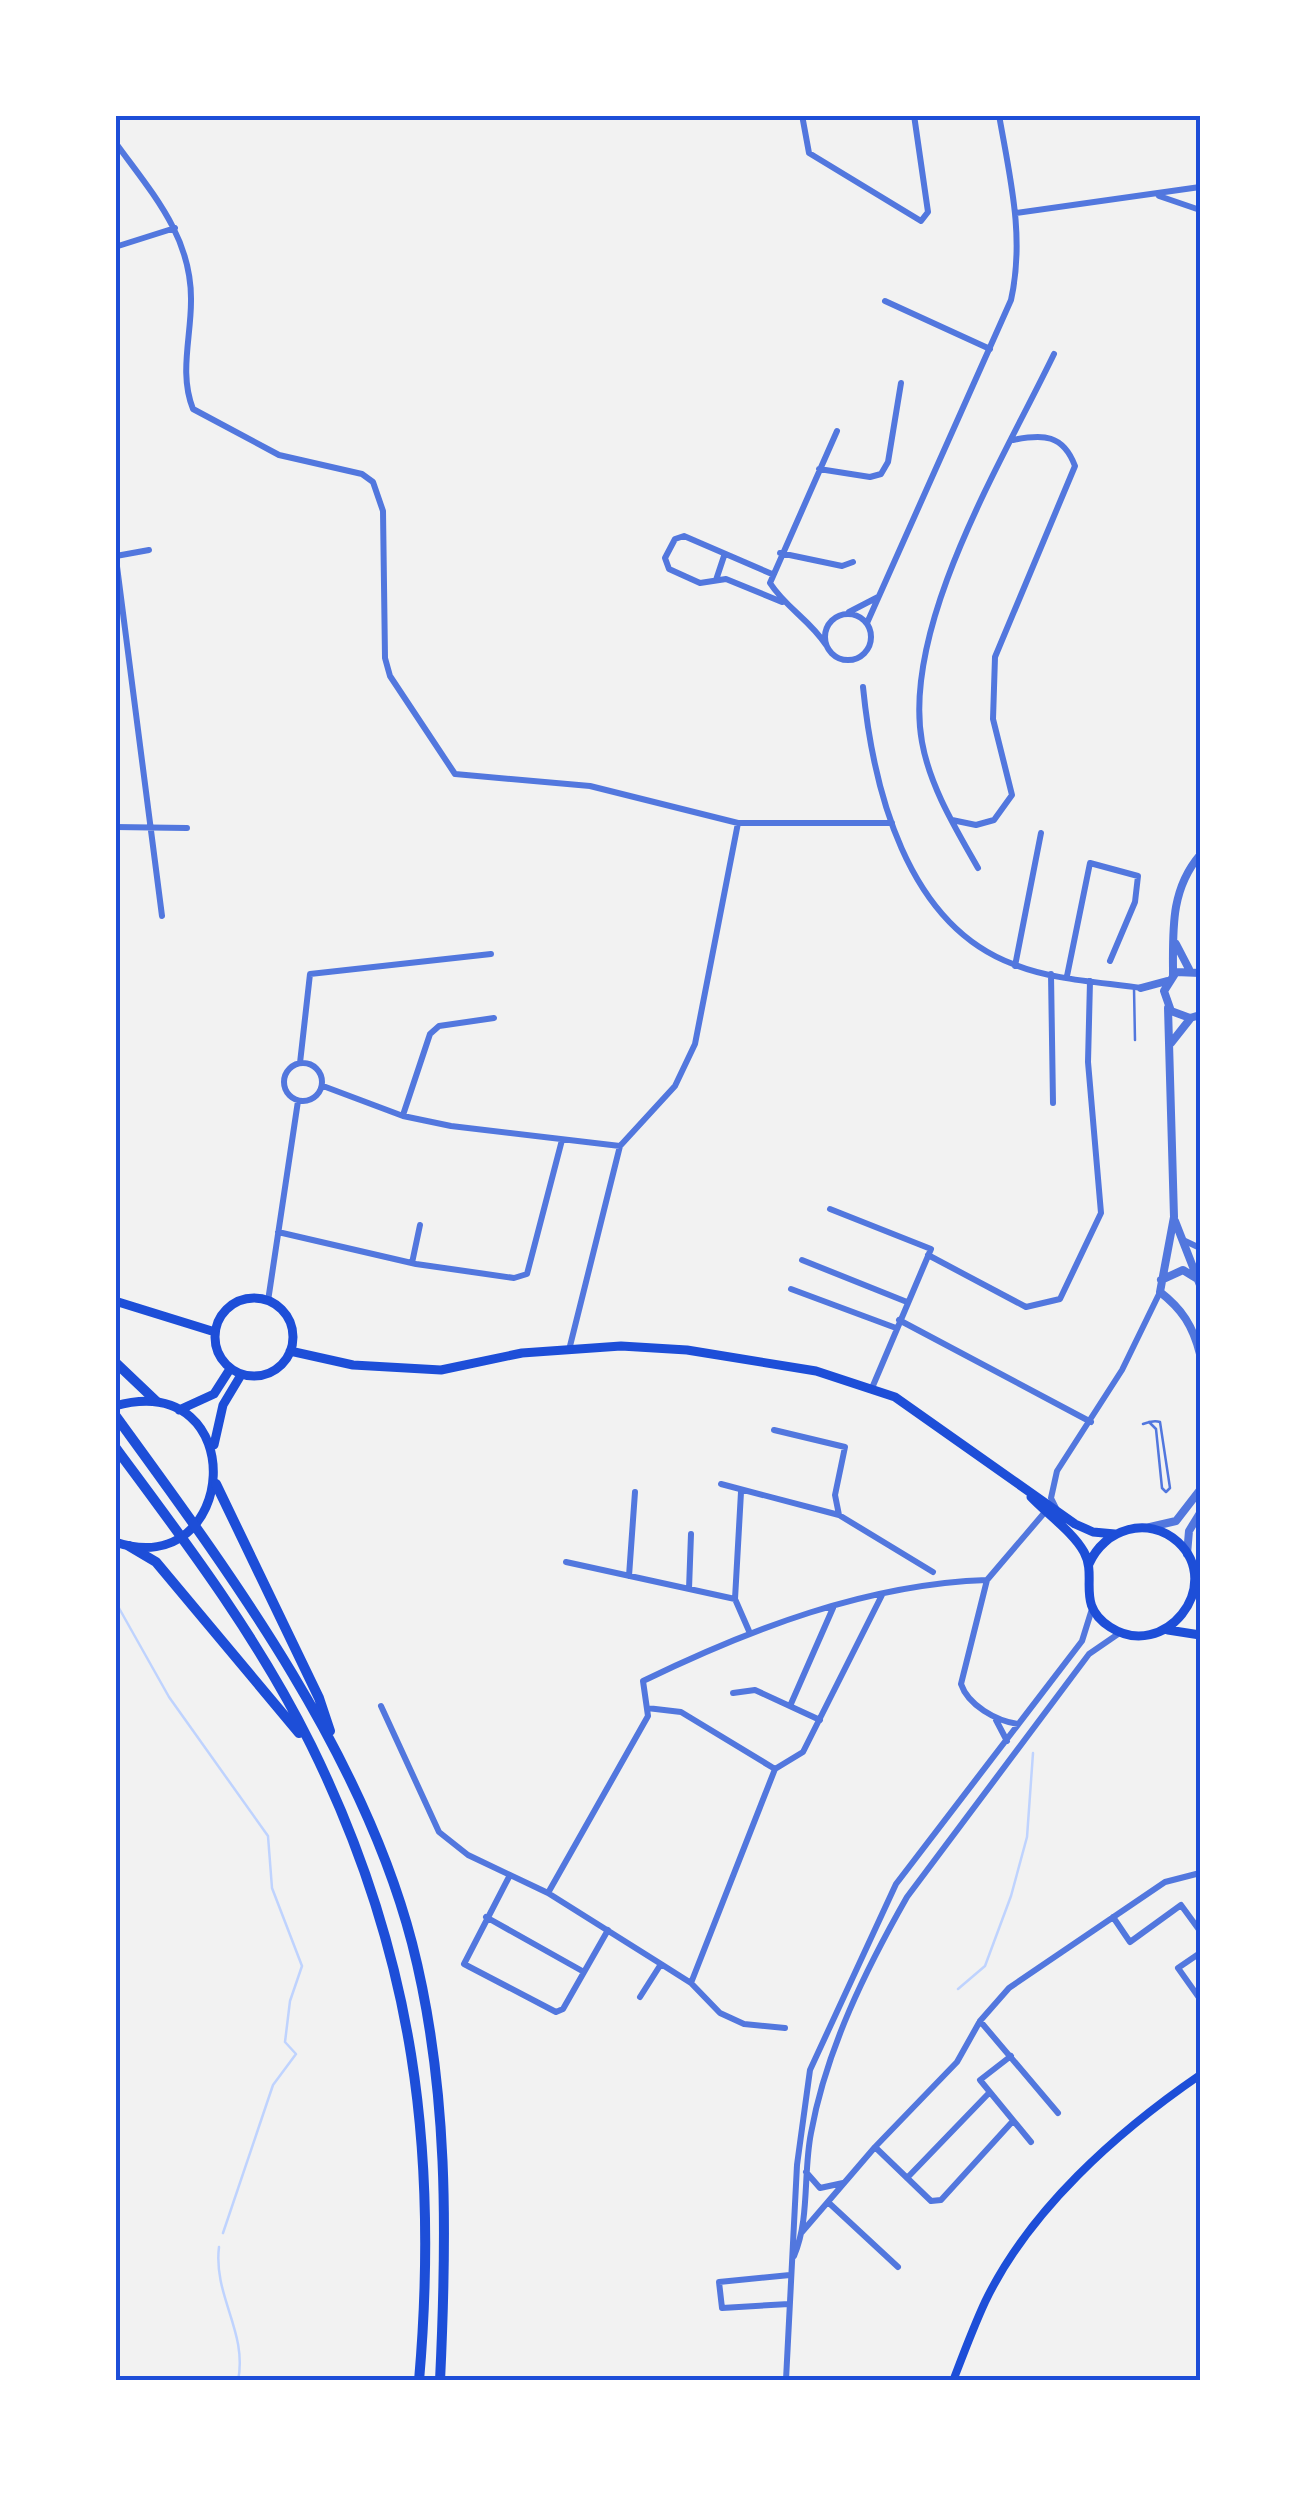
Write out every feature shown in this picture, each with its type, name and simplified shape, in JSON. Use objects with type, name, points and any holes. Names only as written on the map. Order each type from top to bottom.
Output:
[{"type":"highway","points":[[115,1362],[156,1401]]},
{"type":"highway","points":[[115,1416],[217,1555],[336,1751]]},
{"type":"highway","points":[[115,1447],[198,1558],[311,1744],[364,1868],[405,2008],[425,2146],[427,2288],[419,2381]]},
{"type":"highway","points":[[216,1484],[319,1698],[336,1751],[387,1867],[411,1940],[427,2014],[443,2138],[447,2286],[440,2381]]},
{"type":"highway","points":[[119,1544],[156,1562],[311,1744]]},
{"type":"main road","points":[[242,1300],[268,1300],[288,1318],[293,1331],[290,1350],[279,1367],[268,1374],[241,1375],[230,1369],[216,1350],[215,1332],[230,1306],[242,1300]]},
{"type":"main road","points":[[115,1301],[215,1332]]},
{"type":"main road","points":[[290,1350],[353,1365],[441,1370],[522,1353],[620,1346],[687,1350],[784,1364],[872,1388],[914,1409],[1022,1488],[1094,1532],[1115,1534],[1146,1528],[1172,1537],[1187,1554],[1194,1574],[1193,1594],[1184,1615],[1165,1630]]},
{"type":"main road","points":[[179,1410],[214,1394],[230,1369]]},
{"type":"main road","points":[[119,1544],[152,1547],[175,1540],[194,1526],[208,1507],[216,1484],[214,1435],[222,1405],[241,1375]]},
{"type":"main road","points":[[115,1406],[156,1401],[179,1410],[209,1442],[216,1463]]},
{"type":"main road","points":[[1022,1488],[1082,1547],[1090,1564]]},
{"type":"main road","points":[[1115,1534],[1098,1548],[1090,1564],[1086,1583],[1093,1608],[1121,1632],[1140,1636],[1165,1630],[1200,1635]]},
{"type":"main road","points":[[1193,1594],[1199,1612]]},
{"type":"main road","points":[[952,2381],[986,2300],[1029,2235],[1098,2157],[1200,2074]]},
{"type":"street","points":[[802,115],[809,153],[921,221],[928,212],[914,115]]},
{"type":"street","points":[[772,574],[684,536],[675,539],[665,558],[669,569],[700,584],[726,579],[782,602],[810,620],[826,645],[843,660],[858,658],[871,638],[867,623],[1011,300],[1018,268],[1016,213],[999,115]]},
{"type":"street","points":[[115,142],[184,246],[191,298],[184,388],[192,409],[279,454],[362,474],[373,482],[383,512],[385,658],[390,676],[455,774],[590,786],[738,823],[892,824]]},
{"type":"street","points":[[1016,213],[1158,196],[1200,187]]},
{"type":"street","points":[[1158,196],[1200,210]]},
{"type":"street","points":[[115,247],[175,228]]},
{"type":"street","points":[[886,301],[990,349]]},
{"type":"street","points":[[978,868],[950,820],[922,742],[919,693],[926,644],[944,589],[1054,354]]},
{"type":"street","points":[[819,468],[870,477],[881,474],[888,462],[901,383]]},
{"type":"street","points":[[782,602],[770,583],[772,574],[837,431]]},
{"type":"street","points":[[950,820],[976,824],[994,820],[1012,794],[992,720],[996,656],[1075,466],[1068,447],[1052,437],[1013,440]]},
{"type":"street","points":[[148,550],[115,554],[162,916]]},
{"type":"street","points":[[780,553],[842,566],[852,562]]},
{"type":"street","points":[[716,580],[724,556]]},
{"type":"street","points":[[810,620],[833,619],[879,596]]},
{"type":"street","points":[[846,614],[867,623]]},
{"type":"street","points":[[826,645],[826,631],[833,619]]},
{"type":"street","points":[[863,687],[871,754],[892,824],[929,898],[989,954],[1015,966],[1051,974],[1138,987],[1189,970],[1200,973]]},
{"type":"street","points":[[569,1350],[620,1146],[675,1086],[689,1062],[738,823]]},
{"type":"street","points":[[115,827],[187,828]]},
{"type":"street","points":[[1015,966],[1041,833]]},
{"type":"street","points":[[1200,855],[1184,879],[1175,903],[1166,1004],[1171,1043],[1174,1217],[1178,1236],[1200,1280]]},
{"type":"street","points":[[1067,976],[1090,863],[1138,876],[1135,902],[1110,962]]},
{"type":"street","points":[[1174,940],[1189,970]]},
{"type":"street","points":[[300,1063],[310,974],[491,954]]},
{"type":"street","points":[[1051,974],[1053,1103]]},
{"type":"street","points":[[928,1256],[1026,1307],[1060,1298],[1067,1288],[1102,1213],[1088,1062],[1090,981]]},
{"type":"street","points":[[1138,987],[1195,1016],[1171,1043]]},
{"type":"street","points":[[403,1116],[430,1034],[439,1026],[494,1018]]},
{"type":"street","points":[[300,1063],[317,1069],[322,1086],[311,1100],[298,1101],[287,1094],[284,1080],[289,1069],[300,1063]]},
{"type":"street","points":[[322,1086],[403,1116],[620,1146]]},
{"type":"street","points":[[268,1300],[298,1101]]},
{"type":"street","points":[[278,1232],[412,1263],[514,1278],[527,1274],[562,1140]]},
{"type":"street","points":[[830,1209],[931,1249],[872,1388]]},
{"type":"street","points":[[1057,1510],[1051,1498],[1057,1471],[1091,1422],[1160,1292],[1174,1217]]},
{"type":"street","points":[[412,1263],[420,1225]]},
{"type":"street","points":[[1178,1236],[1200,1249],[1188,1257]]},
{"type":"street","points":[[802,1260],[907,1302]]},
{"type":"street","points":[[1161,1280],[1182,1270],[1200,1280]]},
{"type":"street","points":[[791,1289],[898,1324],[1091,1422]]},
{"type":"street","points":[[1160,1292],[1178,1306],[1194,1331],[1200,1354]]},
{"type":"street","points":[[774,1430],[845,1447],[834,1495],[839,1515]]},
{"type":"street","points":[[720,1484],[839,1515],[933,1572]]},
{"type":"street","points":[[1146,1528],[1176,1521],[1200,1490]]},
{"type":"street","points":[[629,1576],[636,1492]]},
{"type":"street","points":[[742,1492],[735,1599],[749,1631]]},
{"type":"street","points":[[1020,1724],[991,1715],[965,1696],[961,1676],[988,1580],[1045,1512]]},
{"type":"street","points":[[1187,1554],[1189,1530],[1200,1514]]},
{"type":"street","points":[[689,1589],[691,1534]]},
{"type":"street","points":[[566,1562],[735,1599]]},
{"type":"street","points":[[548,1893],[648,1716],[643,1680],[749,1631],[924,1584],[988,1580]]},
{"type":"street","points":[[691,1983],[775,1770],[803,1752],[882,1594]]},
{"type":"street","points":[[790,1706],[833,1608]]},
{"type":"street","points":[[909,2381],[784,2381],[795,2194],[810,2070],[896,1884],[1082,1641],[1093,1608]]},
{"type":"street","points":[[792,2262],[802,2233],[806,2172],[826,2069],[907,1897],[1089,1654],[1121,1632]]},
{"type":"street","points":[[733,1692],[754,1690],[820,1720]]},
{"type":"street","points":[[381,1706],[439,1832],[468,1854],[548,1893],[608,1930],[691,1983],[732,2018],[784,2028]]},
{"type":"street","points":[[647,1708],[681,1712],[775,1770]]},
{"type":"street","points":[[991,1715],[1007,1740]]},
{"type":"street","points":[[802,2233],[874,2147],[957,2062],[980,2021],[1009,1988],[1174,1877],[1200,1873]]},
{"type":"street","points":[[510,1875],[464,1964],[556,2012],[563,2009],[608,1930]]},
{"type":"street","points":[[1112,1917],[1130,1942],[1182,1904],[1200,1931]]},
{"type":"street","points":[[486,1917],[584,1972]]},
{"type":"street","points":[[1200,1953],[1178,1968],[1200,1998]]},
{"type":"street","points":[[640,1997],[661,1964]]},
{"type":"street","points":[[980,2021],[1058,2113]]},
{"type":"street","points":[[1011,2056],[980,2080],[1030,2142]]},
{"type":"street","points":[[907,2178],[988,2094]]},
{"type":"street","points":[[874,2147],[931,2202],[941,2200],[1012,2122]]},
{"type":"street","points":[[806,2172],[820,2188],[844,2182]]},
{"type":"street","points":[[829,2203],[898,2267]]},
{"type":"street","points":[[789,2304],[722,2308],[719,2282],[790,2275]]},
{"type":"lane","points":[[1135,1040],[1138,987]]},
{"type":"lane","points":[[1143,1424],[1149,1422],[1160,1422],[1170,1488],[1166,1492],[1162,1488],[1156,1429],[1149,1422]]},
{"type":"waterway","points":[[115,1601],[169,1697],[268,1836],[272,1888],[302,1966],[290,2001],[285,2042],[296,2054],[273,2085],[223,2233]]},
{"type":"waterway","points":[[958,1989],[985,1966],[1011,1896],[1027,1837],[1033,1753]]},
{"type":"waterway","points":[[219,2247],[221,2282],[238,2346],[238,2381]]}]
